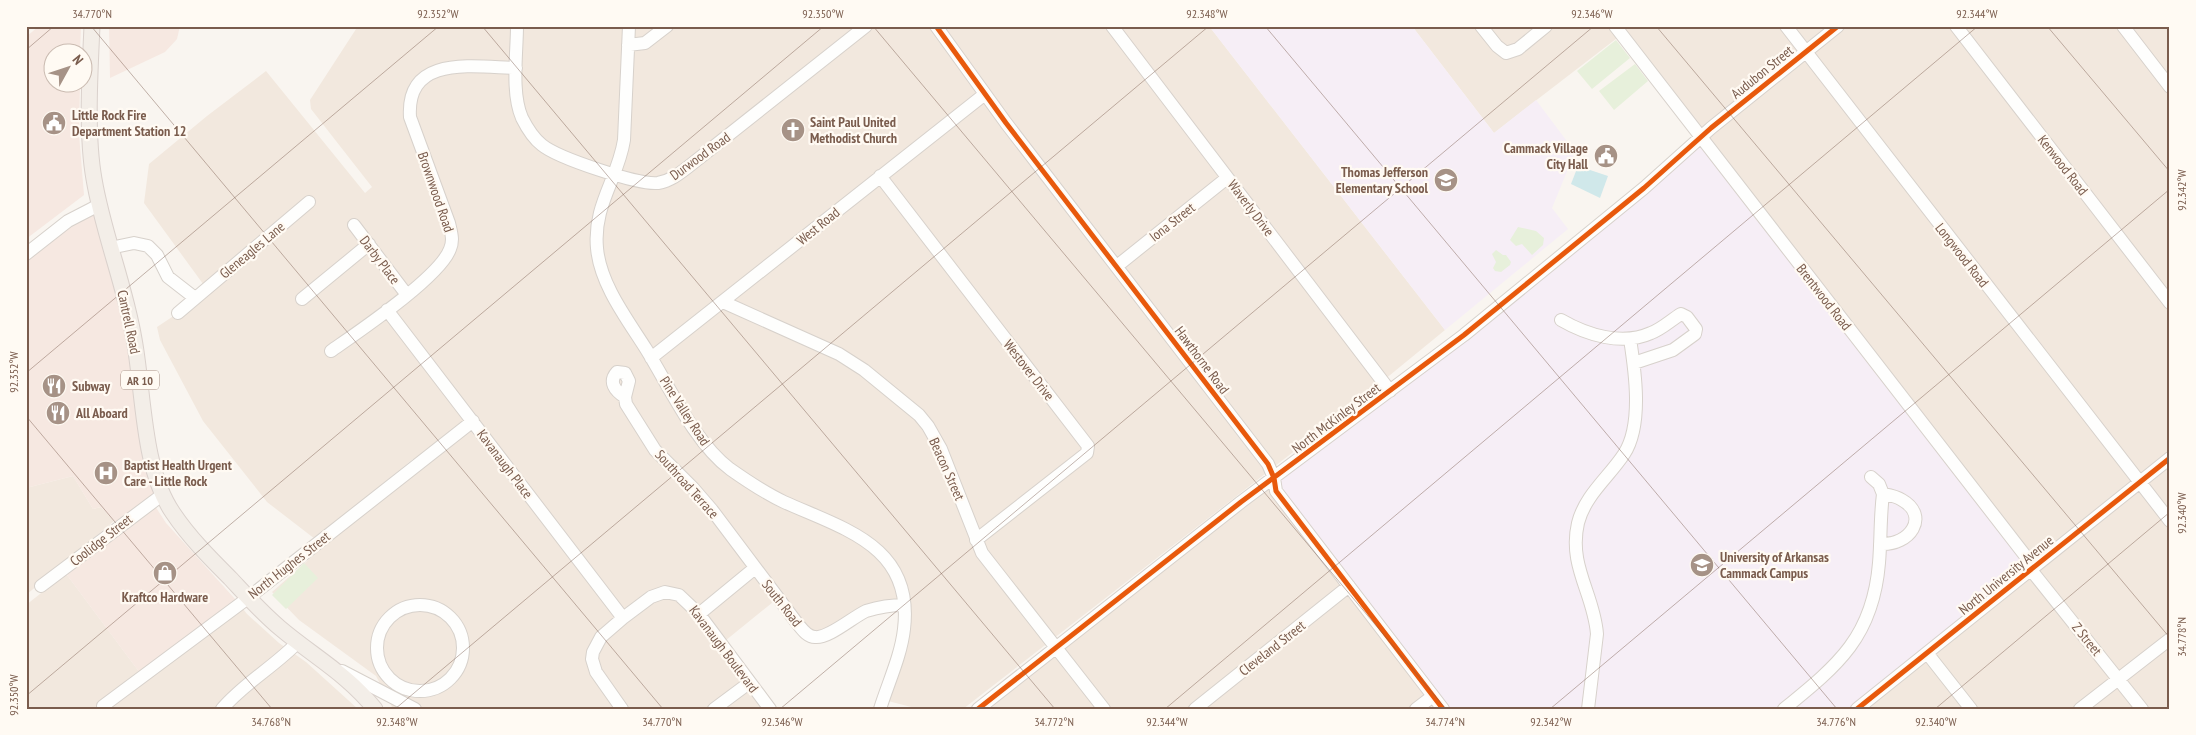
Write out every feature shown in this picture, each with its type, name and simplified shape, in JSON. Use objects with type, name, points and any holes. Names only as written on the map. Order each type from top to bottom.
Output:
[{"type":"main road","name":"Cantrell Road","points":[[91,27],[91,136],[94,177],[110,248],[133,329],[151,457],[162,495],[173,514],[196,543],[248,598],[298,642],[350,681],[375,709]]},
{"type":"street","name":"Durwood Road","points":[[517,26],[516,68],[519,111],[525,124],[536,139],[552,152],[613,174],[648,183],[662,182],[677,176],[866,26]]},
{"type":"street","name":"Pine Valley Road","points":[[629,26],[624,140],[622,154],[604,195],[598,218],[596,239],[598,258],[614,297],[697,433],[719,459],[748,481],[774,497],[864,538],[884,556],[891,567],[902,592],[904,630],[902,643],[880,709]]},
{"type":"street","points":[[628,45],[644,43],[667,26]]},
{"type":"street","name":"Hawthorne Road","points":[[936,26],[985,94],[1268,464],[1274,478],[1276,491],[1443,709]]},
{"type":"street","name":"Waverly Drive","points":[[1112,26],[1390,390]]},
{"type":"street","points":[[1481,26],[1497,46],[1506,53],[1518,49],[1546,26]]},
{"type":"street","name":"Brentwood Road","points":[[1615,26],[2032,568]]},
{"type":"street","name":"Longwood Road","points":[[1786,26],[2170,521]]},
{"type":"street","name":"Audubon Street","points":[[1700,137],[1838,26]]},
{"type":"street","name":"Kenwood Road","points":[[1956,26],[2170,303]]},
{"type":"street","points":[[2122,26],[2170,87]]},
{"type":"street","name":"Brownwood Road","points":[[331,351],[407,295],[439,267],[446,258],[452,243],[452,235],[445,210],[411,123],[409,108],[412,94],[420,81],[440,68],[516,68]]},
{"type":"street","name":"West Road","points":[[651,358],[985,94]]},
{"type":"street","name":"North McKinley Street","points":[[978,709],[1241,502],[1464,335],[1644,188],[1700,137]]},
{"type":"street","name":"Westover Drive","points":[[880,176],[1088,446],[1087,453],[976,540]]},
{"type":"street","name":"Iona Street","points":[[1117,266],[1227,178]]},
{"type":"street","name":"Gleneagles Lane","points":[[178,313],[309,202]]},
{"type":"street","points":[[26,254],[68,221],[99,205]]},
{"type":"street","name":"Darby Place","points":[[354,224],[407,295]]},
{"type":"street","points":[[110,248],[134,243],[148,246],[157,255],[168,277],[195,298]]},
{"type":"street","points":[[302,299],[368,244]]},
{"type":"street","name":"Beacon Street","points":[[723,302],[839,354],[864,370],[914,410],[928,426],[941,450],[976,540],[986,558],[1104,709]]},
{"type":"street","name":"Kavanaugh Place","points":[[387,310],[623,618]]},
{"type":"street","points":[[1561,320],[1588,334],[1630,339],[1652,333],[1681,314],[1687,317],[1696,329],[1695,334],[1678,348],[1634,363]]},
{"type":"street","points":[[1588,709],[1593,679],[1596,621],[1578,569],[1576,537],[1584,507],[1590,496],[1624,454],[1632,439],[1635,414],[1634,363],[1630,339]]},
{"type":"street","name":"Southroad Terrace","points":[[625,397],[626,404],[655,450],[694,488],[755,568]]},
{"type":"street","name":"North Hughes Street","points":[[103,706],[248,598],[472,421]]},
{"type":"street","name":"North University Avenue","points":[[1857,709],[2170,458]]},
{"type":"street","points":[[1784,709],[1840,661],[1862,630],[1874,598],[1883,494],[1879,484],[1871,477]]},
{"type":"street","points":[[1880,544],[1894,544],[1903,540],[1910,533],[1914,523],[1913,511],[1906,502],[1883,494]]},
{"type":"street","name":"Coolidge Street","points":[[41,586],[162,495]]},
{"type":"street","name":"South Road","points":[[699,614],[755,568],[797,624],[807,634],[815,638],[829,633],[866,612],[889,605],[904,604]]},
{"type":"street","name":"Z Street","points":[[2032,568],[2142,709]]},
{"type":"street","name":"Cleveland Street","points":[[1194,709],[1349,586]]},
{"type":"street","name":"Kavanaugh Boulevard","points":[[622,709],[596,672],[592,659],[596,642],[651,597],[664,592],[679,595],[699,614],[770,709]]},
{"type":"street","points":[[424,606],[443,611],[453,620],[460,632],[463,652],[461,662],[451,679],[433,689],[413,691],[394,683],[387,676],[380,664],[377,651],[384,625],[393,615],[404,608],[424,606]]},
{"type":"street","points":[[2080,709],[2170,639]]},
{"type":"street","points":[[222,709],[233,696],[280,660],[298,642]]},
{"type":"street","points":[[1927,653],[1971,709]]},
{"type":"street","points":[[332,666],[415,709]]},
{"type":"street","points":[[378,690],[387,676]]},
{"type":"street","points":[[714,709],[749,683]]},
{"type":"street","points":[[1416,709],[1433,696]]},
{"type":"shaded area","points":[[39,26],[81,26],[80,42],[42,42],[42,92],[80,92],[79,134],[84,195],[26,239],[26,37]]},
{"type":"shaded area","points":[[109,26],[180,26],[177,39],[165,52],[110,78]]},
{"type":"shaded area","points":[[358,26],[1209,26],[1445,330],[1351,407],[963,709],[919,709],[888,701],[904,605],[885,606],[815,638],[778,598],[720,645],[770,709],[393,709],[376,676],[299,620],[272,592],[417,464],[413,459],[315,539],[267,502],[203,421],[160,340],[157,327],[178,313],[206,288],[144,203],[149,164],[266,71],[365,193],[372,187],[311,109],[310,100]]},
{"type":"shaded area","name":"Thomas Jefferson Elementary School","points":[[1209,26],[1412,26],[1494,133],[1536,100],[1575,152],[1552,208],[1568,229],[1445,330]]},
{"type":"shaded area","points":[[1412,26],[2170,26],[2170,709],[1857,709],[2033,568],[1621,35],[1494,133]]},
{"type":"shaded area","points":[[1700,137],[2034,567],[1857,709],[1443,709],[1274,485]]},
{"type":"shaded area","points":[[99,205],[162,495],[122,524],[114,521],[101,507],[93,509],[73,476],[26,488],[26,254]]},
{"type":"shaded area","points":[[73,476],[93,509],[101,507],[114,521],[26,595],[26,488]]},
{"type":"shaded area","points":[[1274,478],[1443,709],[978,709]]},
{"type":"shaded area","points":[[155,506],[166,523],[235,599],[140,673],[67,575]]},
{"type":"shaded area","points":[[64,575],[67,575],[140,673],[235,599],[247,614],[279,643],[306,662],[358,709],[26,709],[26,605]]},
{"type":"green space","points":[[1616,40],[1630,58],[1592,89],[1577,71]]},
{"type":"green space","points":[[1635,64],[1648,81],[1614,110],[1599,91]]},
{"type":"green space","points":[[1518,227],[1536,231],[1544,238],[1543,245],[1532,255],[1522,244],[1516,246],[1510,240]]},
{"type":"green space","points":[[1496,250],[1506,255],[1511,262],[1501,272],[1495,271],[1493,268],[1496,262],[1492,254]]},
{"type":"green space","points":[[304,563],[318,578],[286,609],[272,595]]},
{"type":"water","points":[[1578,166],[1608,176],[1600,198],[1571,184]]},
{"type":"cycle path","points":[[936,26],[1006,123],[1268,464],[1274,478],[1276,491],[1443,709]]},
{"type":"cycle path","points":[[978,709],[1241,502],[1464,335],[1644,188],[1711,128],[1838,26]]},
{"type":"cycle path","points":[[1857,709],[2170,458]]},
{"type":"place","name":"Little Rock Fire Department Station 12","points":[[54,123]]},
{"type":"place","name":"Saint Paul United Methodist Church","points":[[793,130]]},
{"type":"place","name":"Cammack Village City Hall","points":[[1606,156]]},
{"type":"place","name":"Thomas Jefferson Elementary School","points":[[1446,180]]},
{"type":"place","name":"Subway","points":[[54,386]]},
{"type":"place","name":"All Aboard","points":[[58,413]]},
{"type":"place","name":"Baptist Health Urgent Care - Little Rock","points":[[106,473]]},
{"type":"place","name":"University of Arkansas Cammack Campus","points":[[1702,565]]},
{"type":"place","name":"Kraftco Hardware","points":[[165,573]]}]
